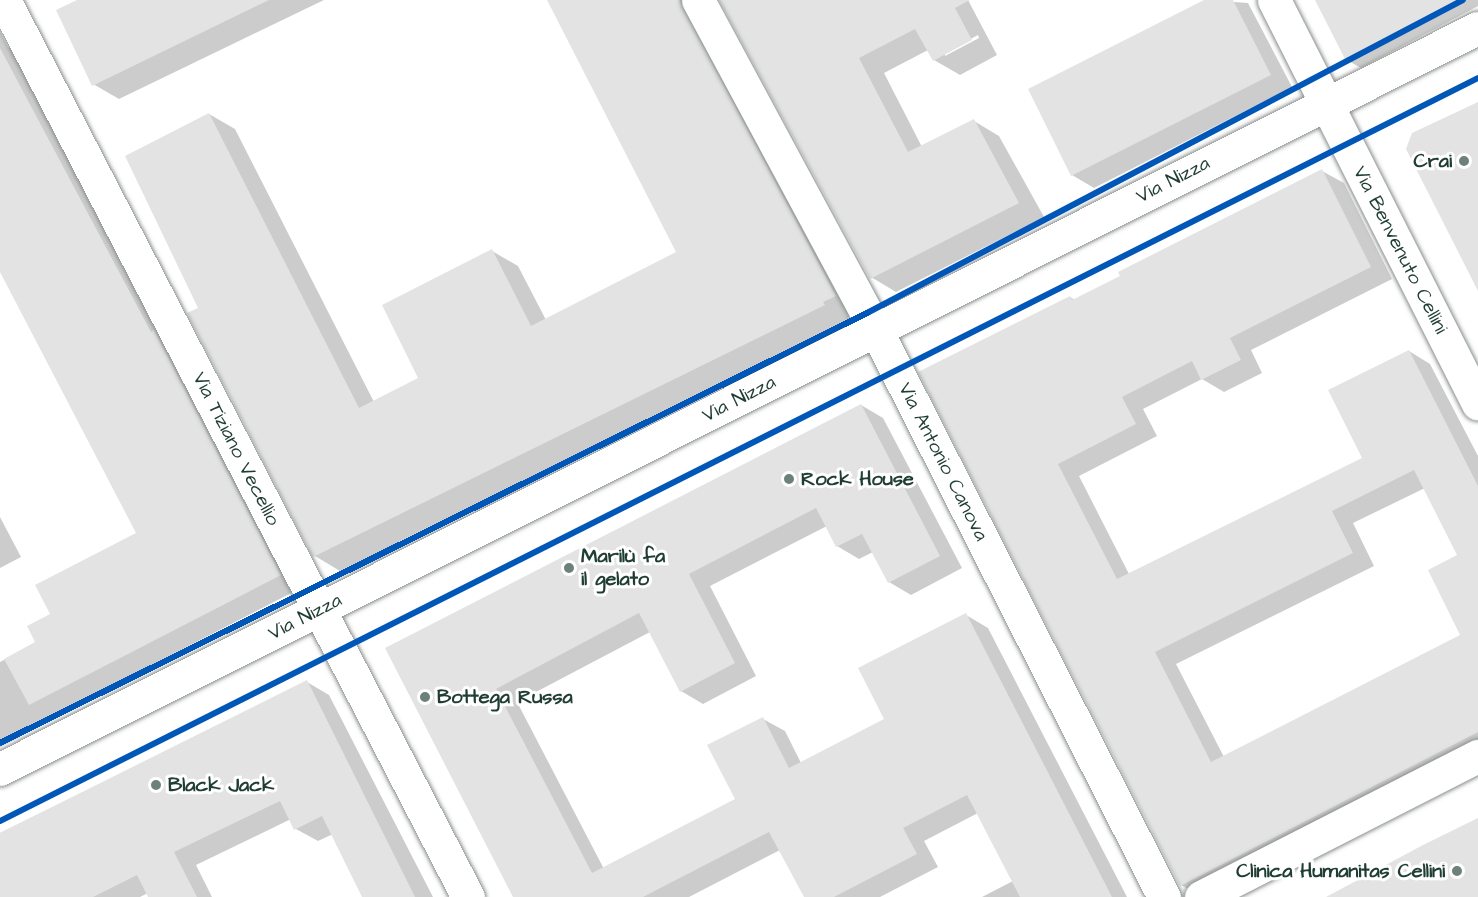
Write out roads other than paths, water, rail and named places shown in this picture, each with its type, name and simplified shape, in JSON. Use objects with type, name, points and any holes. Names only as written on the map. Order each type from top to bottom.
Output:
[{"type":"street","name":"Via Antonio Canova","points":[[698,0],[876,330],[1164,897]]},
{"type":"street","name":"Via Benvenuto Cellini","points":[[1274,0],[1478,403]]},
{"type":"street","name":"Via Tiziano Vecellio","points":[[7,4],[468,897]]},
{"type":"street","name":"Via Nizza","points":[[0,769],[1478,28]]},
{"type":"street","points":[[1202,897],[1478,756]]},
{"type":"place","name":"Crai","points":[[1464,161]]},
{"type":"place","name":"Rock House","points":[[789,479]]},
{"type":"place","name":"Marilù fa il gelato","points":[[569,568]]},
{"type":"place","name":"Bottega Russa","points":[[425,697]]},
{"type":"place","name":"Black Jack","points":[[156,785]]},
{"type":"place","name":"Clinica Humanitas Cellini","points":[[1457,871]]}]
